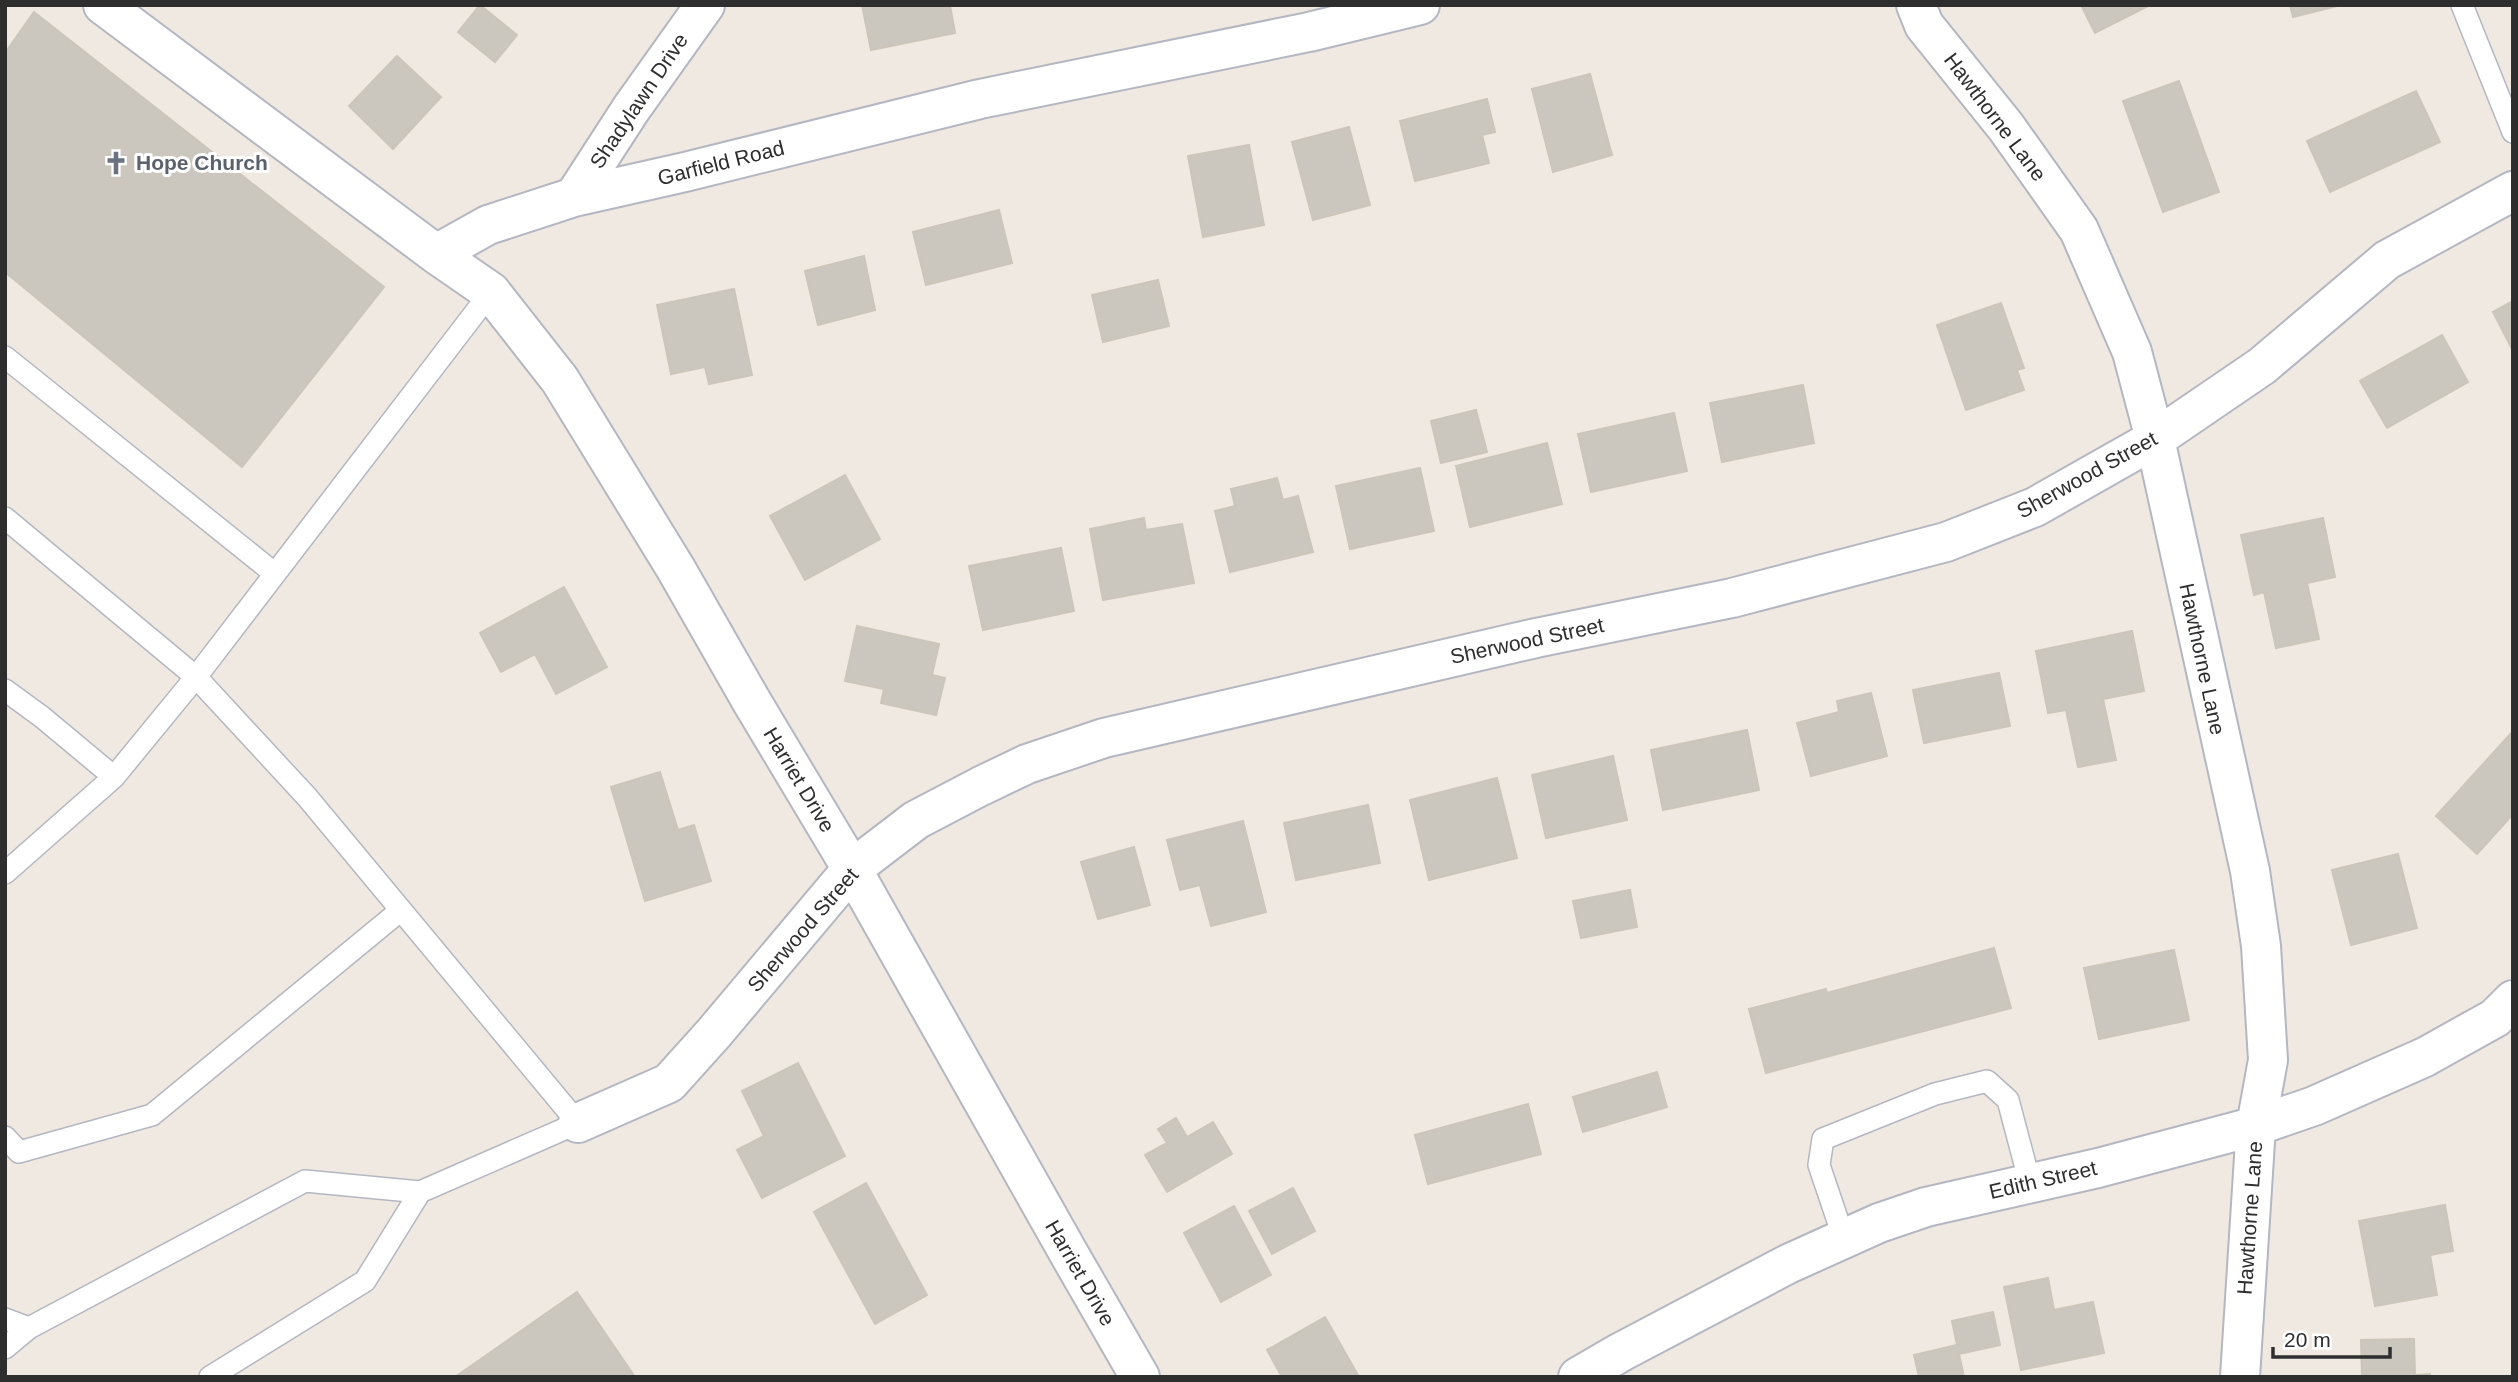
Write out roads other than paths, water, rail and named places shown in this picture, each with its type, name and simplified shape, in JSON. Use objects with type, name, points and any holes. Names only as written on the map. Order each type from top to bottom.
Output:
[{"type":"street","points":[[103,5],[436,254]]},
{"type":"street","name":"Shadylawn Drive","points":[[574,197],[631,109],[705,5]]},
{"type":"street","name":"Garfield Road","points":[[436,254],[488,225],[574,197],[980,99],[1309,32],[1420,5]]},
{"type":"street","name":"Hawthorne Lane","points":[[1916,5],[1924,25],[2006,127],[2079,230],[2132,352],[2155,439],[2198,645],[2250,872],[2260,934],[2268,1060],[2256,1126],[2240,1377]]},
{"type":"street","name":"Sherwood Street","points":[[578,1123],[669,1083],[852,869],[916,820],[981,786],[1027,764],[1104,738],[1523,641],[1732,598],[1934,546],[2035,507],[2155,439],[2262,366],[2387,260],[2513,191]]},
{"type":"street","name":"Harriet Drive","points":[[436,254],[491,292],[560,380],[676,569],[852,869],[1140,1377]]},
{"type":"street","name":"Edith Street","points":[[1578,1377],[1788,1264],[1879,1223],[1926,1207],[2030,1184],[2256,1126],[2314,1105],[2425,1057],[2495,1018],[2513,1000]]},
{"type":"lane","points":[[2462,5],[2513,132]]},
{"type":"lane","points":[[5,873],[114,777],[197,677],[491,292]]},
{"type":"lane","points":[[5,357],[274,573]]},
{"type":"lane","points":[[5,518],[197,677],[307,797],[578,1123],[420,1192],[305,1181],[29,1328],[5,1348]]},
{"type":"lane","points":[[5,690],[114,777]]},
{"type":"lane","points":[[5,1136],[19,1153],[152,1115],[401,910]]},
{"type":"lane","points":[[1844,1239],[1819,1165],[1823,1139],[1935,1094],[1987,1081],[2008,1100],[2030,1184]]},
{"type":"lane","points":[[210,1377],[365,1281],[420,1192]]},
{"type":"lane","points":[[5,1319],[29,1328]]},
{"type":"place","name":"Hope Church","points":[[116,163]]}]
